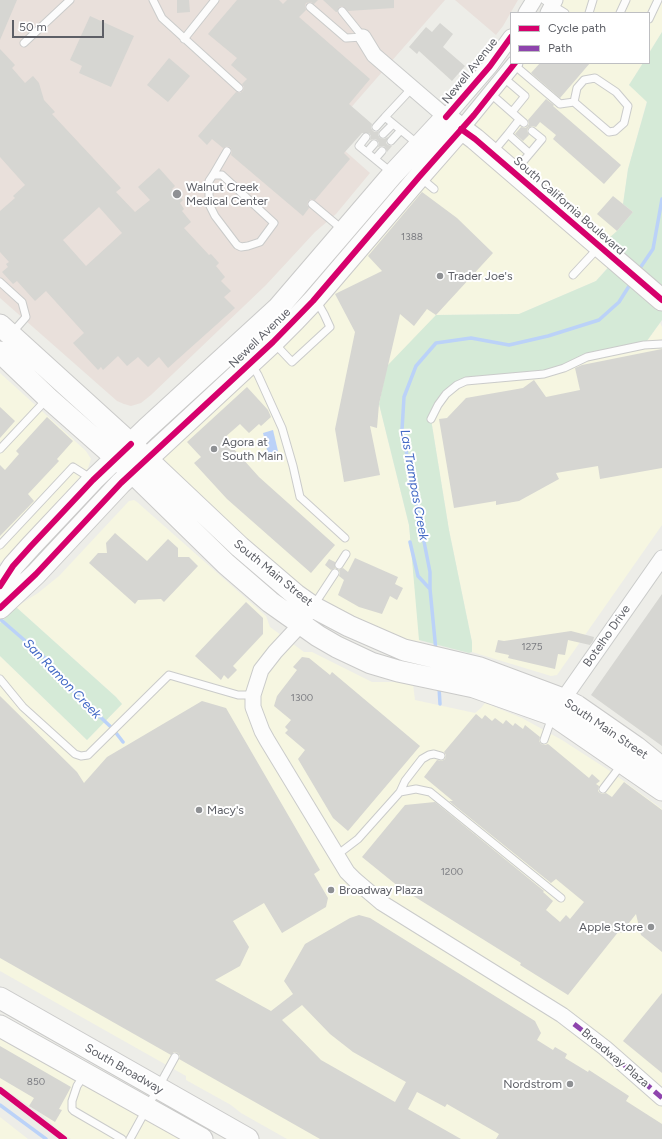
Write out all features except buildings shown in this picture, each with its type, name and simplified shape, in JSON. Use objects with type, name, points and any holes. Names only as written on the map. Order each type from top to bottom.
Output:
[{"type":"main road","name":"Newell Avenue","points":[[4,586],[31,546],[94,480],[146,428],[278,308],[345,232],[393,174],[420,145],[454,123]]},
{"type":"main road","name":"Newell Avenue","points":[[4,586],[36,574],[122,483],[273,342],[313,301],[426,183],[454,123]]},
{"type":"main road","name":"South California Boulevard","points":[[454,123],[492,153],[662,300]]},
{"type":"main road","name":"South Main Street","points":[[4,338],[48,398],[124,451]]},
{"type":"main road","name":"South Main Street","points":[[4,338],[140,466],[312,607],[349,626],[404,650],[558,707],[589,738],[662,768]]},
{"type":"main road","name":"South Main Street","points":[[140,466],[226,564],[270,602],[337,647],[371,663],[398,671],[477,677]]},
{"type":"main road","name":"South Main Street","points":[[630,755],[662,790]]},
{"type":"main road","name":"South Broadway","points":[[0,998],[248,1139]]},
{"type":"main road","name":"South Broadway","points":[[0,1026],[148,1107],[202,1139]]},
{"type":"street","points":[[527,12],[534,0]]},
{"type":"street","name":"South California Boulevard","points":[[363,37],[374,55],[454,123]]},
{"type":"street","name":"Newell Avenue","points":[[454,123],[491,94],[504,78],[510,61]]},
{"type":"street","name":"Newell Avenue","points":[[454,123],[510,61]]},
{"type":"street","name":"Botelho Drive","points":[[558,707],[662,558]]},
{"type":"street","points":[[252,695],[261,670],[275,652],[301,624],[312,607]]},
{"type":"street","name":"Broadway Plaza","points":[[252,695],[253,708],[262,731],[347,872],[355,880],[382,903],[504,978],[574,1024],[662,1098]]},
{"type":"lane","points":[[24,43],[70,0]]},
{"type":"lane","points":[[153,0],[162,18],[239,88]]},
{"type":"lane","points":[[184,39],[215,0]]},
{"type":"lane","points":[[589,12],[593,0]]},
{"type":"lane","points":[[620,12],[626,0]]},
{"type":"lane","points":[[650,17],[658,0]]},
{"type":"lane","points":[[310,7],[346,38],[363,37]]},
{"type":"lane","points":[[342,11],[363,37]]},
{"type":"lane","points":[[513,64],[560,104],[574,102],[609,132],[615,131],[624,123],[628,106],[616,92],[595,78],[584,80],[577,88],[574,102]]},
{"type":"lane","points":[[504,78],[525,96],[512,112]]},
{"type":"lane","points":[[376,127],[412,88]]},
{"type":"lane","points":[[491,94],[522,122],[508,134],[492,153]]},
{"type":"lane","points":[[385,117],[420,145]]},
{"type":"lane","points":[[383,134],[393,124]]},
{"type":"lane","points":[[391,140],[401,130]]},
{"type":"lane","points":[[514,172],[542,138],[532,131]]},
{"type":"lane","points":[[508,134],[529,153]]},
{"type":"lane","points":[[366,137],[359,146],[393,174]]},
{"type":"lane","points":[[367,152],[374,144]]},
{"type":"lane","points":[[213,175],[222,174],[274,222],[260,242],[241,247],[237,245],[215,216],[209,204],[209,181],[226,151]]},
{"type":"lane","points":[[375,159],[382,151]]},
{"type":"lane","points":[[312,204],[345,232]]},
{"type":"lane","points":[[573,275],[600,246]]},
{"type":"lane","points":[[0,282],[22,302],[26,317],[4,338]]},
{"type":"lane","points":[[273,342],[292,362],[330,327],[320,307],[313,301]]},
{"type":"lane","points":[[431,419],[438,405],[446,394],[457,385],[466,381],[544,374],[564,368],[587,357],[644,345],[662,344]]},
{"type":"lane","points":[[250,363],[258,375],[282,428],[300,497],[344,538]]},
{"type":"lane","points":[[0,449],[48,398]]},
{"type":"lane","points":[[0,545],[73,467],[94,480]]},
{"type":"lane","points":[[339,565],[346,554]]},
{"type":"lane","points":[[312,607],[335,573]]},
{"type":"lane","points":[[0,679],[24,707],[75,754],[81,756],[88,755],[169,675],[238,695],[252,695]]},
{"type":"lane","points":[[544,740],[558,707]]},
{"type":"lane","points":[[337,855],[358,839],[400,792],[405,781],[422,759],[434,754],[441,756]]},
{"type":"lane","points":[[603,789],[630,755]]},
{"type":"lane","points":[[400,792],[416,789],[430,792],[532,869],[561,898]]},
{"type":"lane","points":[[130,1139],[175,1057]]},
{"type":"lane","points":[[85,1073],[77,1086],[72,1101],[72,1109],[122,1139]]},
{"type":"shaded area","name":"Walnut Creek Medical Center","points":[[0,0],[445,0],[327,135],[370,173],[336,214],[315,232],[266,285],[151,395],[141,403],[131,406],[117,401],[0,298]]},
{"type":"shaded area","points":[[455,0],[518,0],[496,35]]},
{"type":"shaded area","points":[[555,0],[662,0],[662,32],[650,51],[650,12],[549,12]]},
{"type":"shaded area","points":[[662,32],[662,320],[644,345],[618,350],[564,368],[457,385],[431,419],[449,530],[472,642],[472,652],[469,653],[419,640],[409,525],[379,404],[387,366],[436,315],[519,314],[596,281],[615,260],[600,246],[617,231],[633,212],[623,204],[628,169],[647,102],[629,85],[642,64],[650,64],[650,51]]},
{"type":"shaded area","points":[[514,64],[642,64],[629,85],[647,101],[628,169],[623,204],[633,212],[617,231],[615,259],[596,281],[519,314],[436,315],[379,404],[409,525],[421,654],[349,626],[147,459],[273,342]]},
{"type":"shaded area","points":[[660,323],[662,327],[662,525],[557,675],[551,676],[472,652],[472,642],[449,530],[431,419],[457,385],[644,345]]},
{"type":"shaded area","points":[[0,373],[86,451],[91,459],[88,468],[6,559],[0,563]]},
{"type":"shaded area","name":"Broadway Plaza","points":[[134,500],[266,616],[270,627],[304,652],[312,652],[372,682],[403,682],[413,684],[415,700],[475,713],[485,703],[522,718],[562,740],[610,771],[662,809],[662,1139],[287,1139],[186,1080],[186,1076],[0,971],[0,656],[87,740],[122,704],[16,607],[38,593],[59,576],[129,501]]},
{"type":"shaded area","points":[[16,607],[122,704],[87,740],[0,656],[0,623]]},
{"type":"shaded area","points":[[0,1018],[202,1139],[71,1139],[61,1133],[43,1115],[0,1086]]},
{"type":"shaded area","points":[[0,1117],[28,1139],[0,1139]]},
{"type":"water","points":[[273,430],[278,451],[268,454],[263,433]]},
{"type":"waterway","name":"Las Trampas Creek","points":[[638,271],[653,249],[662,199]]},
{"type":"waterway","name":"Las Trampas Creek","points":[[436,651],[430,589],[430,572],[402,430],[404,397],[416,366],[436,343],[471,338],[509,345],[548,336],[599,320],[619,302],[631,283]]},
{"type":"waterway","points":[[410,542],[418,576],[430,589]]},
{"type":"waterway","name":"San Ramon Creek","points":[[0,619],[45,658],[74,692],[113,729],[123,742]]},
{"type":"waterway","name":"Las Trampas Creek","points":[[439,687],[440,704]]},
{"type":"waterway","points":[[0,1105],[46,1139]]},
{"type":"marked path","points":[[574,1024],[605,1048],[662,1098]]},
{"type":"cycle path","points":[[446,117],[490,66],[510,38]]},
{"type":"cycle path","points":[[0,608],[36,574],[121,483],[273,342],[313,301],[474,115],[514,64]]},
{"type":"cycle path","points":[[461,129],[475,139],[662,300]]},
{"type":"cycle path","points":[[0,586],[13,566],[31,546],[93,480],[131,444]]},
{"type":"cycle path","points":[[0,1090],[64,1139]]},
{"type":"place","name":"Walnut Creek Medical Center","points":[[177,194]]},
{"type":"place","name":"Trader Joe's","points":[[440,276]]},
{"type":"place","name":"Agora at South Main","points":[[214,449]]},
{"type":"place","name":"Macy's","points":[[199,810]]},
{"type":"place","name":"Broadway Plaza","points":[[331,890]]},
{"type":"place","name":"Apple Store","points":[[651,927]]},
{"type":"place","name":"Nordstrom","points":[[570,1084]]}]
